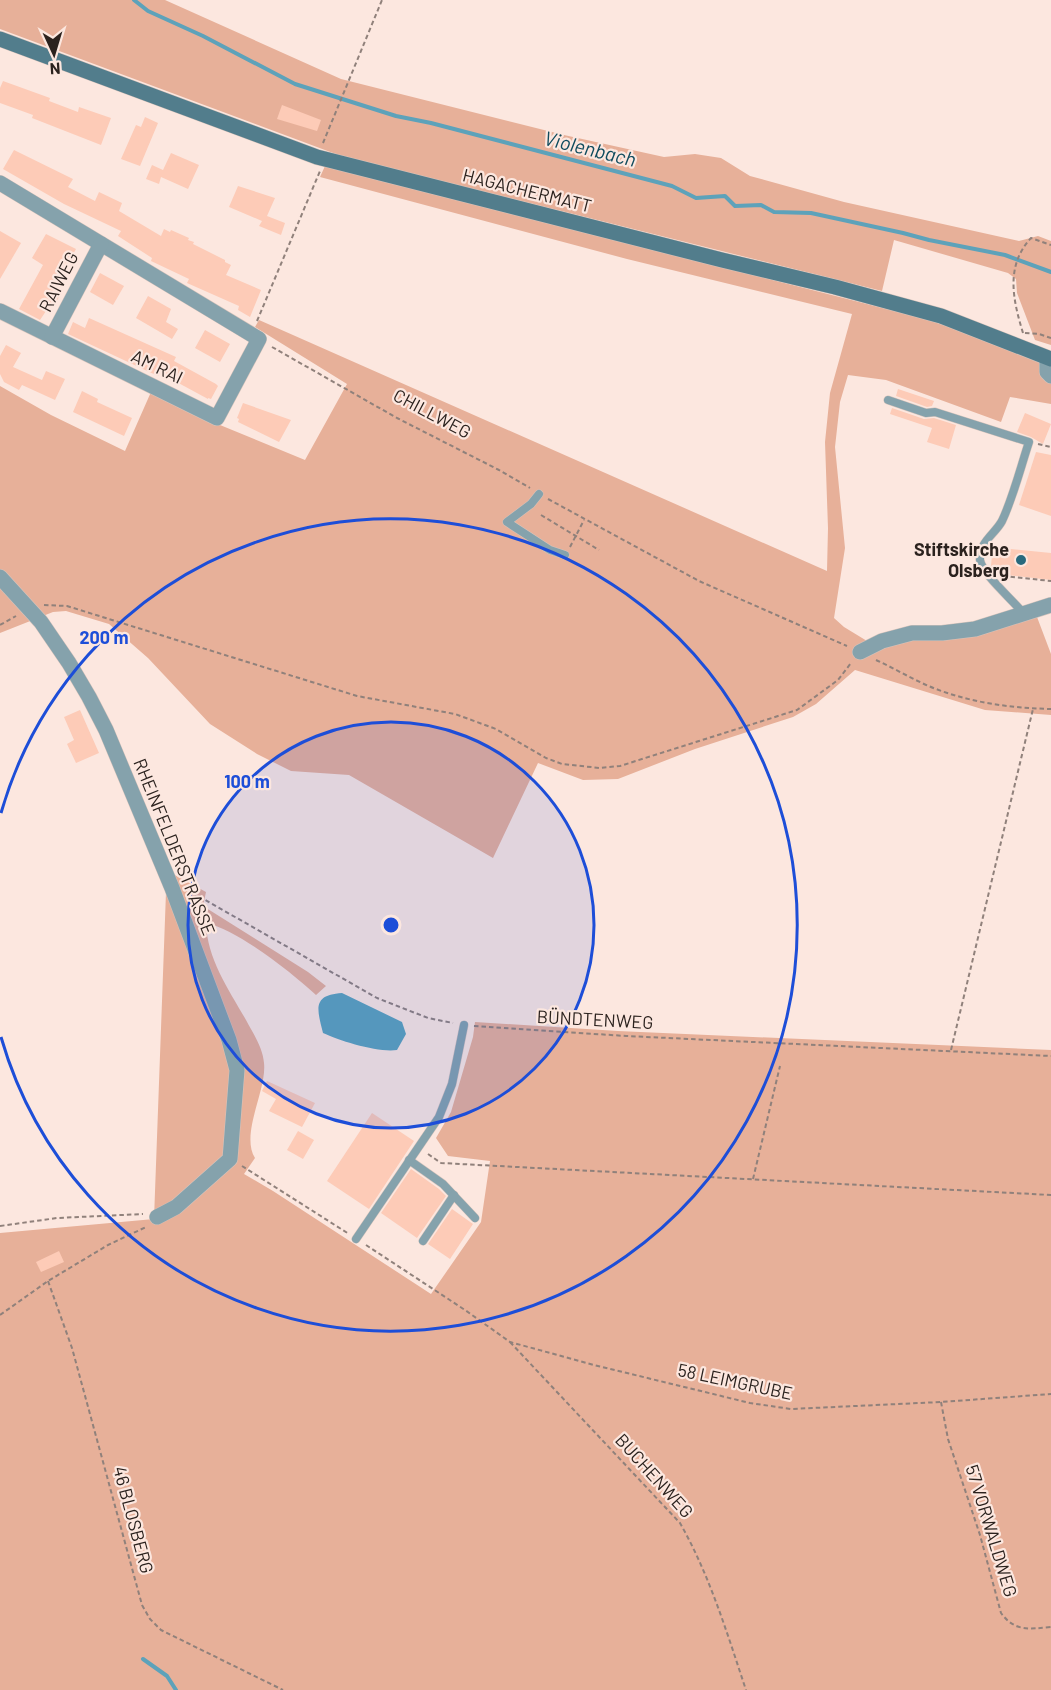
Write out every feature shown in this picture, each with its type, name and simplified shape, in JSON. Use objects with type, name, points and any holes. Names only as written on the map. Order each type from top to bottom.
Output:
[{"type":"street","name":"HAGACHERMATT","points":[[0,39],[321,158],[722,260],[836,286],[942,316],[1049,359]]},
{"type":"street","points":[[0,183],[254,336]]},
{"type":"street","name":"RAIWEG","points":[[52,338],[101,244]]},
{"type":"street","name":"AM RAI","points":[[0,311],[217,418],[254,336]]},
{"type":"street","points":[[1049,359],[1047,372],[1051,376]]},
{"type":"street","name":"RHEINFELDERSTRASSE","points":[[0,577],[41,622],[69,663],[106,730],[172,888],[230,1040],[237,1070],[230,1159],[176,1207],[157,1217]]},
{"type":"street","points":[[860,652],[882,641],[912,633],[942,633],[975,628],[1051,605]]},
{"type":"lane","points":[[888,400],[926,413],[935,411],[1029,442],[1002,522],[987,539],[980,561],[986,574],[1011,597],[1023,613]]},
{"type":"lane","points":[[539,494],[531,504],[507,522],[550,550],[565,555]]},
{"type":"lane","points":[[356,1239],[439,1117],[452,1084],[464,1025]]},
{"type":"lane","points":[[409,1160],[443,1184],[475,1218]]},
{"type":"lane","points":[[423,1241],[454,1195]]},
{"type":"path","points":[[254,336],[258,319],[321,158],[342,95],[382,0]]},
{"type":"path","points":[[1028,350],[1015,309],[1012,287],[1015,267],[1018,256],[1031,238],[1051,245]]},
{"type":"path","points":[[1023,333],[1039,334],[1051,338]]},
{"type":"path","name":"CHILLWEG","points":[[254,336],[397,418],[499,470],[584,520],[699,581],[860,652],[933,688],[961,697],[1006,706],[1051,709]]},
{"type":"path","points":[[541,515],[599,549]]},
{"type":"path","points":[[565,555],[584,520]]},
{"type":"path","points":[[986,574],[1051,581]]},
{"type":"path","points":[[0,625],[44,604],[67,606],[357,696],[455,714],[496,729],[546,758],[562,764],[600,768],[637,761],[797,710],[838,680],[860,652]]},
{"type":"path","points":[[951,1050],[1034,709]]},
{"type":"path","name":"BÜNDTENWEG","points":[[172,888],[190,890],[376,998],[428,1018],[464,1025],[637,1036],[1051,1056]]},
{"type":"path","points":[[753,1179],[780,1066]]},
{"type":"path","points":[[418,1148],[441,1163],[1051,1195]]},
{"type":"path","points":[[0,1226],[78,1217],[142,1214],[157,1217]]},
{"type":"path","points":[[0,1315],[48,1281],[108,1245],[146,1227],[157,1217]]},
{"type":"path","name":"46 BLOSBERG","points":[[48,1281],[72,1348],[142,1605],[146,1612],[161,1630],[283,1690]]},
{"type":"path","name":"58 LEIMGRUBE","points":[[465,1310],[510,1342],[750,1403],[791,1409],[1051,1394]]},
{"type":"path","name":"BUCHENWEG","points":[[510,1342],[680,1523],[702,1566],[747,1690]]},
{"type":"path","name":"57 VORWALDWEG","points":[[941,1402],[948,1439],[980,1535],[1001,1613],[1008,1623],[1020,1628],[1051,1627]]},
{"type":"shaded area","points":[[0,0],[165,0],[341,79],[564,135],[664,157],[695,154],[721,158],[750,176],[844,202],[1019,241],[1038,236],[1051,241],[1051,345],[1035,340],[1017,293],[1016,279],[1008,273],[894,240],[882,291],[341,156],[0,29]]},
{"type":"shaded area","points":[[325,166],[922,318],[968,333],[1051,366],[1051,404],[1010,397],[1001,422],[886,380],[848,375],[840,402],[835,447],[845,548],[834,618],[867,641],[1037,617],[1051,654],[1051,715],[985,710],[855,670],[816,704],[793,717],[695,749],[618,779],[583,780],[538,763],[493,858],[349,775],[291,771],[257,754],[210,724],[148,658],[109,624],[66,611],[53,612],[0,633],[0,386],[51,415],[125,451],[151,392],[220,425],[305,460],[347,384],[255,327],[259,320],[827,571],[825,442],[830,393],[852,314],[627,259],[320,177]]},
{"type":"shaded area","points":[[171,873],[206,892],[203,906],[308,972],[326,986],[316,995],[279,964],[248,943],[219,927],[206,923],[210,949],[215,962],[257,1041],[264,1063],[262,1086],[250,1137],[255,1158],[244,1174],[431,1294],[481,1222],[490,1161],[448,1156],[436,1138],[451,1112],[473,1037],[475,1022],[618,1031],[1051,1050],[1051,1690],[0,1690],[0,1233],[154,1219],[166,892]]},
{"type":"water","points":[[342,993],[402,1022],[406,1034],[397,1050],[370,1048],[323,1033],[318,1010],[321,1000],[332,994]]},
{"type":"building","points":[[3,81],[50,98],[49,101],[78,112],[79,107],[111,118],[101,145],[0,103],[0,88]]},
{"type":"building","points":[[282,105],[321,120],[317,131],[277,119]]},
{"type":"building","points":[[145,117],[158,123],[140,166],[121,159],[136,125],[141,127]]},
{"type":"building","points":[[14,150],[73,179],[68,187],[95,201],[99,192],[122,203],[119,211],[161,236],[164,229],[170,232],[171,230],[225,260],[231,265],[226,275],[261,290],[250,317],[238,310],[239,306],[187,283],[189,279],[151,261],[152,258],[118,236],[121,231],[64,204],[3,169]]},
{"type":"building","points":[[171,153],[199,165],[188,189],[161,177],[159,184],[146,179],[152,165],[163,170]]},
{"type":"building","points":[[238,186],[275,198],[267,216],[285,223],[281,235],[259,226],[262,221],[229,207]]},
{"type":"building","points":[[0,231],[21,243],[0,279]]},
{"type":"building","points":[[46,234],[76,249],[53,290],[60,295],[55,304],[52,302],[40,320],[19,309],[43,265],[32,258]]},
{"type":"building","points":[[100,273],[124,286],[113,305],[90,292]]},
{"type":"building","points":[[148,296],[171,309],[166,322],[178,329],[172,339],[136,318]]},
{"type":"building","points":[[89,318],[176,357],[174,361],[218,386],[211,399],[160,373],[158,376],[68,334],[73,322],[85,328]]},
{"type":"building","points":[[205,330],[230,344],[220,362],[195,348]]},
{"type":"building","points":[[6,345],[21,353],[13,367],[42,380],[46,371],[65,379],[55,400],[22,385],[19,390],[4,382],[0,374],[0,356]]},
{"type":"building","points":[[898,389],[934,401],[932,406],[927,407],[896,396]]},
{"type":"building","points":[[82,391],[98,399],[97,402],[132,418],[124,436],[73,412]]},
{"type":"building","points":[[243,403],[291,420],[279,442],[238,422],[237,418]]},
{"type":"building","points":[[892,408],[924,419],[934,418],[956,425],[949,449],[927,442],[932,428],[890,414]]},
{"type":"building","points":[[1025,413],[1051,424],[1043,444],[1017,432]]},
{"type":"building","points":[[1036,452],[1051,455],[1051,516],[1019,505]]},
{"type":"building","name":"Stiftskirche Olsberg","points":[[1001,548],[1051,553],[1051,580],[997,574],[991,566],[992,555]]},
{"type":"building","points":[[80,710],[99,753],[76,763],[67,744],[74,740],[64,717]]},
{"type":"building","points":[[267,1081],[315,1103],[302,1127],[269,1111],[276,1099],[262,1091]]},
{"type":"building","points":[[372,1113],[414,1141],[369,1209],[327,1181]]},
{"type":"building","points":[[298,1131],[314,1140],[303,1159],[287,1150]]},
{"type":"building","points":[[411,1169],[446,1196],[417,1238],[381,1213]]},
{"type":"building","points":[[452,1209],[473,1224],[450,1259],[428,1244]]},
{"type":"building","points":[[59,1251],[64,1262],[41,1272],[36,1262]]},
{"type":"waterway","name":"Violenbach","points":[[134,0],[148,11],[203,36],[295,84],[396,116],[431,123],[672,186],[696,198],[725,196],[735,206],[761,205],[774,212],[811,213],[1005,255],[1051,272]]},
{"type":"waterway","points":[[143,1659],[167,1676],[176,1690]]},
{"type":"place","name":"Stiftskirche Olsberg","points":[[1021,560]]}]
